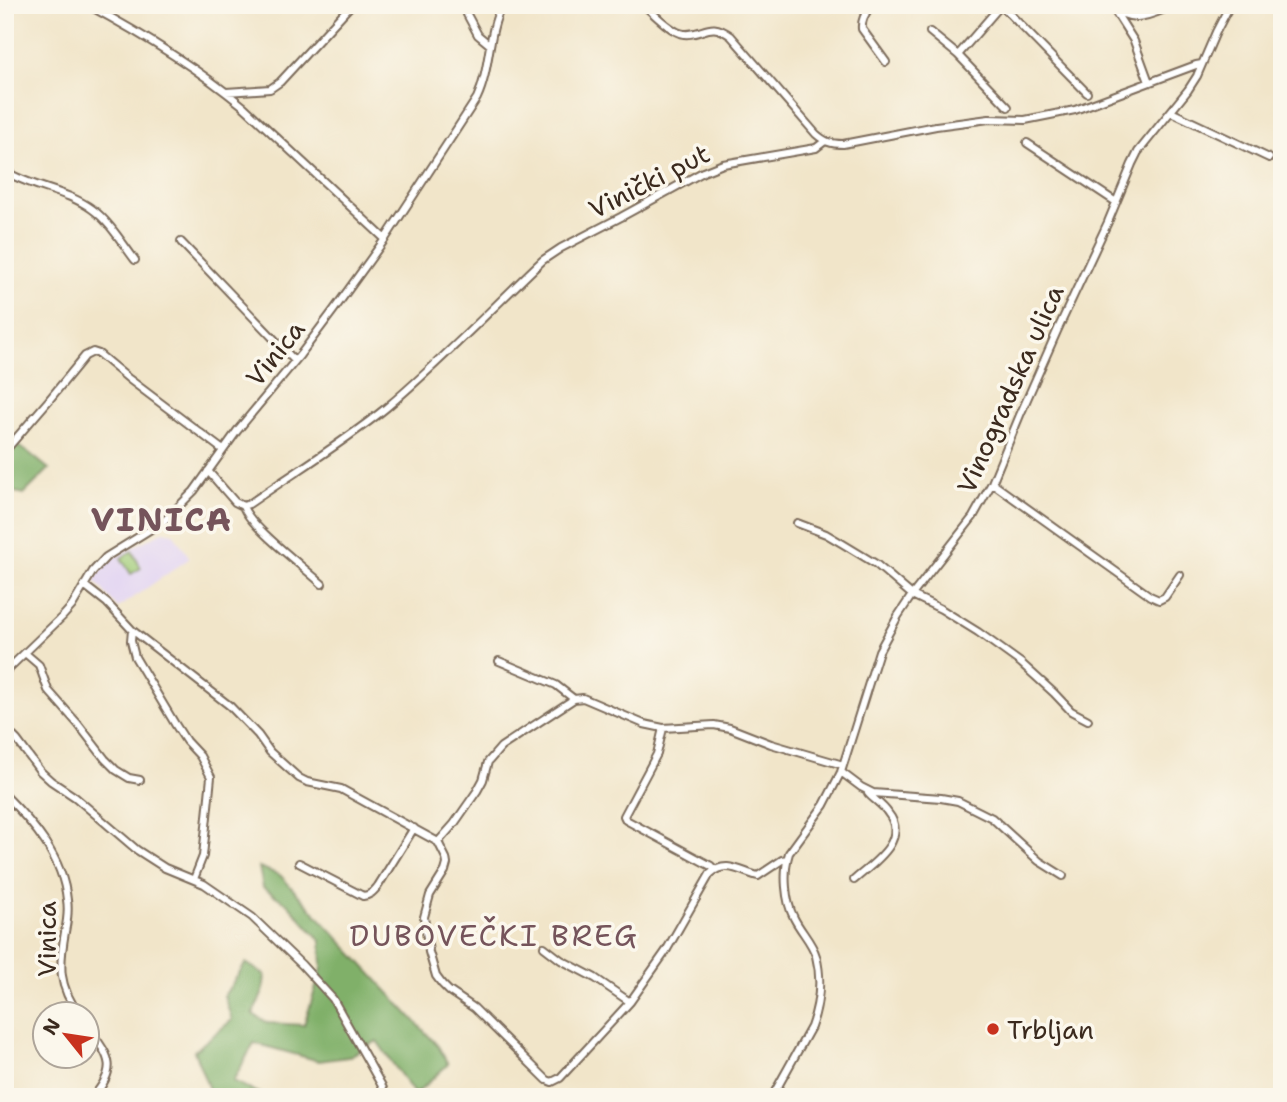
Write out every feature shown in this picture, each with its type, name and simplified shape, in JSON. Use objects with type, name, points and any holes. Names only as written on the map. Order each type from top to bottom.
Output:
[{"type":"street","points":[[88,5],[128,27],[226,92],[385,239]]},
{"type":"street","points":[[226,92],[270,89],[280,82],[351,5]]},
{"type":"street","points":[[462,5],[478,35],[490,45]]},
{"type":"street","name":"Vinica","points":[[5,672],[72,606],[93,571],[106,557],[144,534],[187,499],[295,361],[385,239],[477,98],[485,78],[494,23],[502,5]]},
{"type":"street","points":[[644,5],[676,31],[684,34],[710,28],[721,29],[825,141]]},
{"type":"street","points":[[871,5],[863,17],[862,29],[886,62]]},
{"type":"street","points":[[958,55],[1000,5],[1087,93]]},
{"type":"street","points":[[1111,7],[1124,16],[1138,18],[1175,5]]},
{"type":"street","name":"Vinogradska ulica","points":[[787,859],[792,847],[824,805],[842,769],[879,651],[912,595],[973,517],[992,483],[1138,152],[1197,76],[1230,5]]},
{"type":"street","points":[[1111,7],[1134,41],[1149,82]]},
{"type":"street","points":[[930,32],[958,55],[1008,107]]},
{"type":"street","name":"Vinički put","points":[[243,506],[345,440],[387,406],[425,374],[543,260],[561,247],[703,172],[723,164],[816,148],[825,141],[844,144],[962,122],[1037,118],[1074,110],[1202,64]]},
{"type":"street","points":[[1171,112],[1269,158]]},
{"type":"street","points":[[1027,143],[1116,202]]},
{"type":"street","points":[[5,171],[35,186],[81,202],[94,211],[135,260]]},
{"type":"street","points":[[181,242],[295,361]]},
{"type":"street","points":[[5,452],[85,356],[93,352],[223,450]]},
{"type":"street","points":[[208,471],[271,539],[322,584]]},
{"type":"street","points":[[992,483],[1150,596],[1159,600],[1165,597],[1180,575]]},
{"type":"street","points":[[797,523],[843,544],[876,564],[912,595],[978,632],[1031,672],[1071,711],[1088,720]]},
{"type":"street","points":[[84,585],[107,603],[132,630],[230,706],[270,752],[299,778],[341,789],[438,842],[447,864],[430,895],[425,917],[429,952],[436,975],[449,991],[474,1008],[552,1082],[559,1078],[630,1002],[666,951],[710,874],[720,867],[730,866],[758,876],[787,859],[786,891],[794,919],[816,954],[819,994],[811,1027],[772,1097]]},
{"type":"street","points":[[132,630],[131,641],[135,657],[211,777],[203,856],[194,879]]},
{"type":"street","points":[[26,653],[39,665],[48,690],[105,759],[129,778],[140,780]]},
{"type":"street","points":[[499,660],[556,685],[574,699]]},
{"type":"street","points":[[438,842],[477,791],[488,762],[501,747],[574,699],[583,698],[644,724],[663,729],[714,725],[730,728],[842,769],[889,813],[895,833],[885,853],[854,880]]},
{"type":"street","points":[[5,729],[17,740],[40,771],[75,797],[136,850],[164,868],[204,884],[252,917],[302,965],[333,999],[386,1097]]},
{"type":"street","points":[[663,729],[657,754],[624,816],[626,820],[715,870]]},
{"type":"street","points":[[867,791],[941,798],[965,804],[992,818],[1039,861],[1063,876]]},
{"type":"street","name":"Vinica","points":[[5,795],[44,839],[64,883],[68,915],[60,961],[70,1000]]},
{"type":"street","points":[[299,863],[363,895],[369,895],[378,886],[414,828]]},
{"type":"street","points":[[544,947],[630,1002]]},
{"type":"street","points":[[93,1097],[108,1076],[108,1058],[102,1046]]},
{"type":"shaded area","points":[[164,531],[173,533],[190,558],[118,608],[94,580],[114,557]]},
{"type":"green space","points":[[5,439],[28,452],[49,469],[24,494],[5,490]]},
{"type":"green space","points":[[132,551],[141,568],[131,574],[121,558]]},
{"type":"green space","points":[[259,867],[280,875],[438,1046],[448,1064],[415,1095],[377,1041],[348,1057],[319,1061],[254,1043],[233,1081],[266,1097],[212,1097],[194,1051],[232,1020],[224,996],[246,963],[265,975],[263,992],[253,1014],[268,1023],[304,1025],[322,968],[321,941],[288,904],[263,888]]},
{"type":"place","name":"Trbljan","points":[[993,1029]]},
{"type":"district","name":"VINICA","points":[[162,519]]},
{"type":"district","name":"DUBOVEČKI BREG","points":[[494,935]]}]
